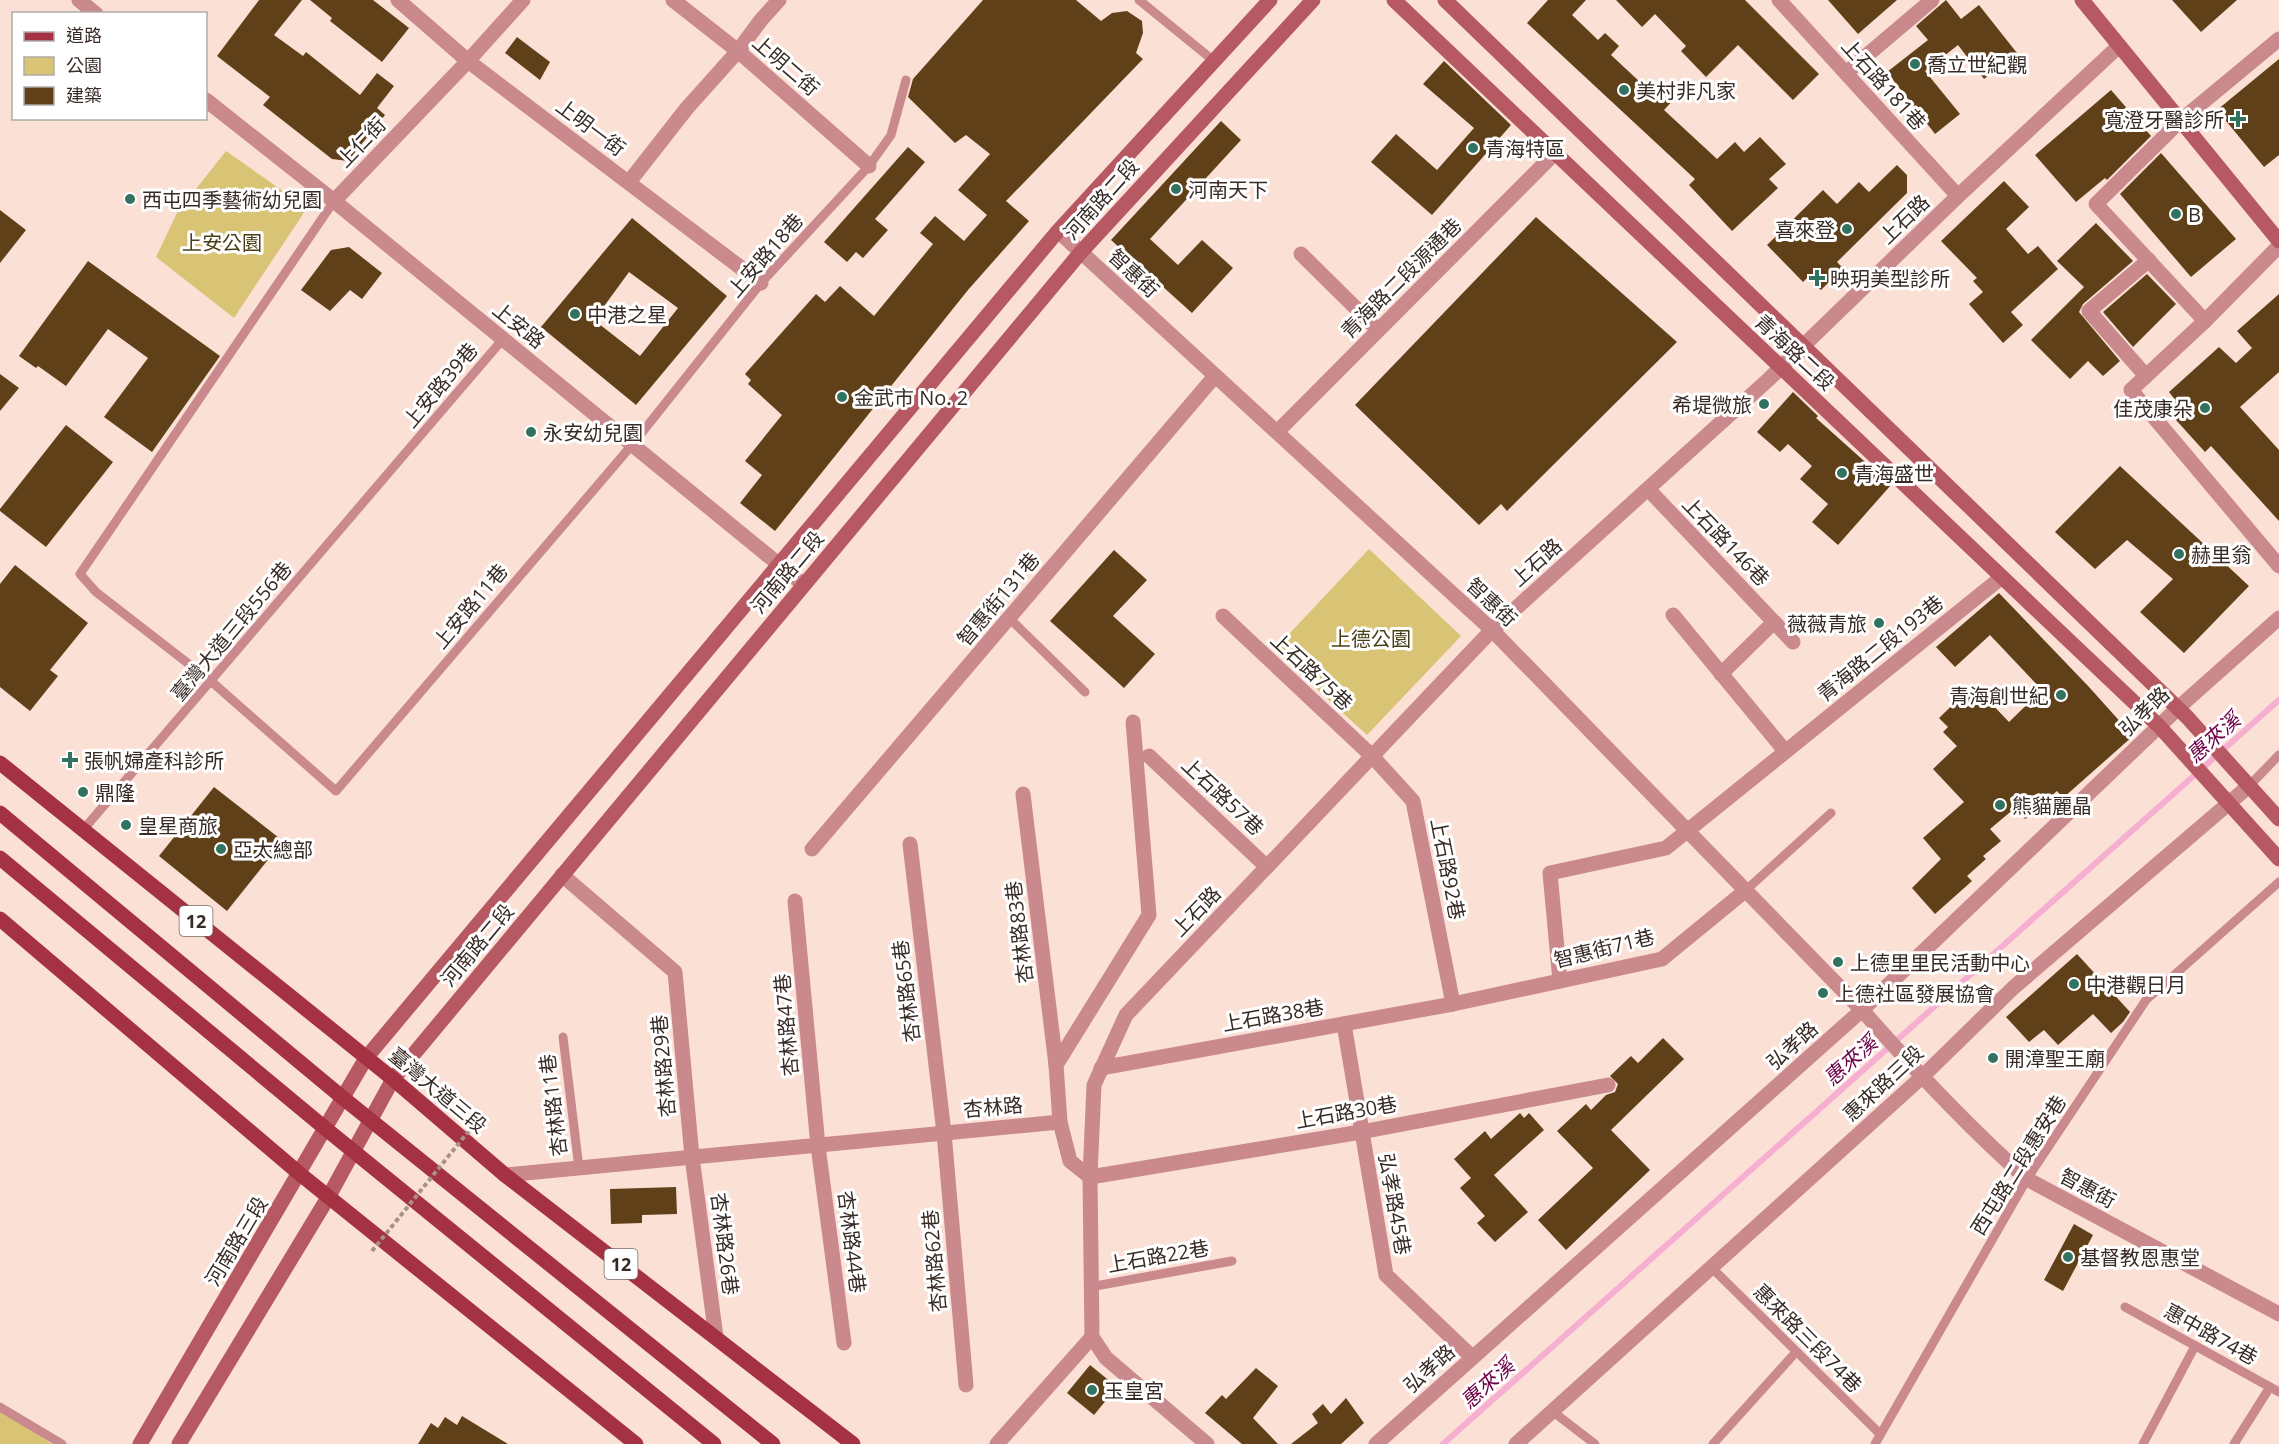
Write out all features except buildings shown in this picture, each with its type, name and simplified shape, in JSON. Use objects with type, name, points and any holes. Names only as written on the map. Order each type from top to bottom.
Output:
[{"type":"main road","name":"臺灣大道三段","points":[[0,763],[393,1079],[505,1175],[853,1444]]},
{"type":"main road","name":"12","points":[[0,813],[371,1121],[773,1444]]},
{"type":"main road","points":[[0,858],[326,1129],[714,1444]]},
{"type":"main road","points":[[0,919],[300,1174],[636,1444]]},
{"type":"street","points":[[79,0],[94,12]]},
{"type":"street","name":"上明一街","points":[[398,0],[468,61],[761,283]]},
{"type":"street","name":"上仁街","points":[[334,201],[523,0]]},
{"type":"street","name":"上明二街","points":[[673,0],[738,51],[869,166]]},
{"type":"street","points":[[629,182],[687,108],[738,51],[760,20],[779,0]]},
{"type":"street","name":"河南路二段","points":[[366,1058],[1058,231],[1270,0]]},
{"type":"street","name":"河南路二段","points":[[329,1196],[393,1079],[1081,252],[1313,0]]},
{"type":"street","name":"青海路二段","points":[[1394,0],[2163,730],[2227,803]]},
{"type":"street","name":"青海路二段","points":[[1445,0],[2182,712],[2233,765],[2249,786]]},
{"type":"street","name":"上石路181巷","points":[[1779,0],[1958,196]]},
{"type":"street","points":[[1846,73],[1932,0]]},
{"type":"street","points":[[2082,0],[2279,241]]},
{"type":"street","points":[[2205,321],[2096,204],[2180,121],[2279,39]]},
{"type":"street","name":"上石路","points":[[1092,1337],[1090,1177],[1094,1085],[1126,1015],[1492,630],[1781,367],[1958,196],[2119,46]]},
{"type":"street","name":"上安路","points":[[207,101],[334,201],[804,585]]},
{"type":"street","name":"青海路二段源通巷","points":[[1277,432],[1555,153]]},
{"type":"street","name":"智惠街","points":[[1058,231],[1492,630],[2006,1161],[2027,1179],[2279,1314]]},
{"type":"street","points":[[2279,246],[2205,321],[2131,390],[2279,566]]},
{"type":"street","points":[[1301,254],[1378,330]]},
{"type":"street","points":[[2146,376],[2090,311],[2149,260]]},
{"type":"street","name":"智惠街131巷","points":[[812,849],[1215,376]]},
{"type":"street","name":"上石路146巷","points":[[1648,489],[1793,642]]},
{"type":"street","name":"青海路二段193巷","points":[[1560,981],[1550,873],[1666,848],[2002,577]]},
{"type":"street","points":[[1672,615],[1785,751]]},
{"type":"street","name":"上石路75巷","points":[[1223,616],[1372,756]]},
{"type":"street","name":"弘孝路","points":[[1376,1444],[1862,1010],[2163,730],[2279,618]]},
{"type":"street","points":[[1721,674],[1774,622]]},
{"type":"street","points":[[1090,1177],[1070,1161],[1060,1122],[1056,1065],[1149,915],[1133,722]]},
{"type":"street","name":"上石路57巷","points":[[1149,756],[1267,867]]},
{"type":"street","name":"上石路92巷","points":[[1372,756],[1413,801],[1453,1004]]},
{"type":"street","points":[[2249,786],[2279,819]]},
{"type":"street","name":"惠來路三段","points":[[1516,1444],[1923,1076],[2013,988],[2249,786]]},
{"type":"street","name":"杏林路83巷","points":[[1023,794],[1056,1065]]},
{"type":"street","points":[[2227,803],[2279,859]]},
{"type":"street","name":"杏林路65巷","points":[[910,844],[944,1133]]},
{"type":"street","name":"杏林路29巷","points":[[562,875],[675,972],[692,1157]]},
{"type":"street","name":"智惠街71巷","points":[[1453,1004],[1662,959],[1745,891]]},
{"type":"street","name":"杏林路47巷","points":[[795,901],[818,1146]]},
{"type":"street","name":"上石路38巷","points":[[1101,1068],[1453,1004]]},
{"type":"street","name":"弘孝路45巷","points":[[1344,1024],[1386,1275],[1472,1358]]},
{"type":"street","name":"河南路三段","points":[[140,1444],[366,1058]]},
{"type":"street","name":"上石路30巷","points":[[1090,1177],[1361,1132],[1608,1085]]},
{"type":"street","name":"杏林路","points":[[505,1175],[1060,1122]]},
{"type":"street","name":"杏林路62巷","points":[[944,1133],[966,1385]]},
{"type":"street","name":"杏林路44巷","points":[[818,1146],[843,1342]]},
{"type":"street","name":"杏林路26巷","points":[[692,1157],[716,1337]]},
{"type":"street","points":[[178,1444],[329,1196]]},
{"type":"street","points":[[997,1444],[1092,1337],[1106,1358],[1207,1444]]},
{"type":"lane","points":[[1139,0],[1214,61]]},
{"type":"lane","name":"上安路18巷","points":[[632,445],[761,283],[869,166],[891,135],[906,80]]},
{"type":"lane","name":"上仁街","points":[[212,682],[96,592],[80,574],[334,201]]},
{"type":"lane","name":"上安路39巷","points":[[405,454],[503,339]]},
{"type":"lane","name":"上安路11巷","points":[[212,682],[336,791],[632,445]]},
{"type":"lane","name":"臺灣大道三段556巷","points":[[83,830],[405,454]]},
{"type":"lane","points":[[1008,618],[1085,692]]},
{"type":"lane","name":"惠來路三段","points":[[2249,786],[2279,755]]},
{"type":"lane","points":[[1745,891],[1831,813]]},
{"type":"lane","name":"西屯路二段惠安巷","points":[[1875,1444],[2027,1179],[2146,1000],[2279,882]]},
{"type":"lane","name":"杏林路11巷","points":[[563,1037],[579,1168]]},
{"type":"lane","name":"上石路22巷","points":[[1090,1287],[1232,1261]]},
{"type":"lane","name":"惠來路三段74巷","points":[[1712,1267],[1880,1434]]},
{"type":"lane","name":"惠中路74巷","points":[[2125,1307],[2279,1392]]},
{"type":"lane","points":[[2143,1444],[2195,1346]]},
{"type":"lane","points":[[1713,1444],[1796,1352]]},
{"type":"lane","points":[[2234,1444],[2270,1387]]},
{"type":"lane","points":[[0,1407],[62,1444]]},
{"type":"lane","points":[[1552,1412],[1595,1444]]},
{"type":"path","points":[[372,1251],[472,1127]]},
{"type":"green space","name":"上安公園","points":[[226,151],[307,208],[234,318],[156,257],[177,213]]},
{"type":"green space","name":"上德公園","points":[[1369,549],[1461,636],[1367,735],[1274,650]]},
{"type":"green space","points":[[0,1409],[52,1444],[0,1444]]},
{"type":"waterway","name":"惠來溪","points":[[1443,1444],[2279,700]]},
{"type":"place","name":"喬立世紀觀","points":[[1915,64]]},
{"type":"place","name":"美村非凡家","points":[[1624,90]]},
{"type":"place","name":"寬澄牙醫診所","points":[[2238,119]]},
{"type":"place","name":"青海特區","points":[[1473,148]]},
{"type":"place","name":"河南天下","points":[[1176,189]]},
{"type":"place","name":"西屯四季藝術幼兒園","points":[[130,199]]},
{"type":"place","name":"B","points":[[2176,214]]},
{"type":"place","name":"喜來登","points":[[1847,229]]},
{"type":"place","name":"映玥美型診所","points":[[1817,278]]},
{"type":"place","name":"中港之星","points":[[575,314]]},
{"type":"place","name":"金武市 No. 2","points":[[842,397]]},
{"type":"place","name":"希堤微旅","points":[[1764,404]]},
{"type":"place","name":"佳茂康朵","points":[[2205,408]]},
{"type":"place","name":"永安幼兒園","points":[[531,432]]},
{"type":"place","name":"青海盛世","points":[[1842,473]]},
{"type":"place","name":"赫里翁","points":[[2179,554]]},
{"type":"place","name":"薇薇青旅","points":[[1879,623]]},
{"type":"place","name":"青海創世紀","points":[[2061,695]]},
{"type":"place","name":"張帆婦產科診所","points":[[70,760]]},
{"type":"place","name":"鼎隆","points":[[83,792]]},
{"type":"place","name":"熊貓麗晶","points":[[2000,805]]},
{"type":"place","name":"皇星商旅","points":[[126,825]]},
{"type":"place","name":"亞太總部","points":[[221,849]]},
{"type":"place","name":"上德里里民活動中心","points":[[1838,962]]},
{"type":"place","name":"中港觀日月","points":[[2074,984]]},
{"type":"place","name":"上德社區發展協會","points":[[1823,993]]},
{"type":"place","name":"開漳聖王廟","points":[[1993,1058]]},
{"type":"place","name":"基督教恩惠堂","points":[[2068,1257]]},
{"type":"place","name":"玉皇宮","points":[[1092,1390]]}]
